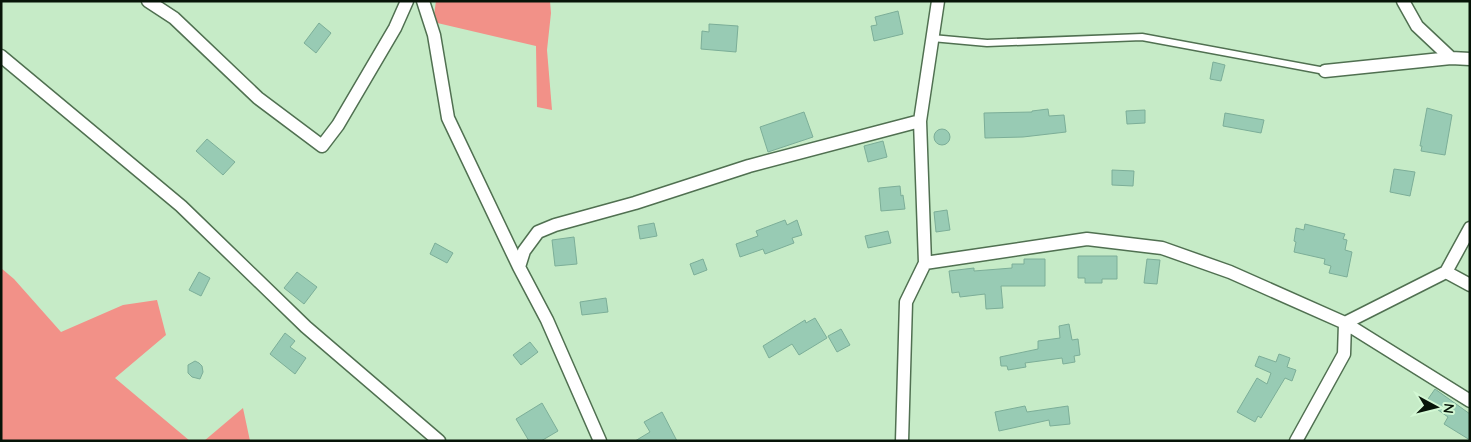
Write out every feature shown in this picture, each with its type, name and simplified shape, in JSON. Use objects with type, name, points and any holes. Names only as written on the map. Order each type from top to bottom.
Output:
[{"type":"street","points":[[148,1],[174,18],[258,98],[322,146],[338,126],[395,28],[407,1]]},
{"type":"street","points":[[423,1],[434,35],[448,118],[519,267],[547,320],[600,441]]},
{"type":"street","points":[[902,441],[906,302],[925,264],[920,121],[938,1]]},
{"type":"street","points":[[1404,1],[1417,26],[1451,58]]},
{"type":"street","points":[[1,56],[180,206],[306,327],[439,441]]},
{"type":"street","points":[[1325,71],[1451,58],[1470,59]]},
{"type":"street","points":[[519,267],[524,251],[538,232],[555,225],[635,203],[749,166],[920,121]]},
{"type":"street","points":[[1345,323],[1446,272],[1470,228]]},
{"type":"street","points":[[925,264],[1087,239],[1162,248],[1230,272],[1345,323],[1470,401]]},
{"type":"street","points":[[1446,272],[1470,286]]},
{"type":"street","points":[[1296,441],[1344,354],[1345,323]]},
{"type":"lane","points":[[932,38],[987,43],[1142,37],[1325,71]]},
{"type":"shaded area","points":[[436,1],[550,1],[551,13],[547,50],[552,110],[537,107],[536,46],[433,22]]},
{"type":"shaded area","points":[[1,268],[14,279],[61,332],[123,305],[157,300],[166,335],[115,378],[190,441],[1,441]]},
{"type":"shaded area","points":[[243,408],[250,441],[204,441]]},
{"type":"building","points":[[898,11],[903,34],[874,41],[871,26],[877,25],[875,17]]},
{"type":"building","points":[[319,23],[331,33],[316,53],[304,43]]},
{"type":"building","points":[[709,24],[738,26],[736,52],[701,49],[702,31],[709,32]]},
{"type":"building","points":[[1213,62],[1225,65],[1221,81],[1210,79]]},
{"type":"building","points":[[1427,108],[1452,115],[1445,155],[1421,151],[1422,146],[1420,146]]},
{"type":"building","points":[[1048,109],[1049,116],[1064,115],[1066,132],[1023,137],[985,138],[984,113],[1032,112]]},
{"type":"building","points":[[1145,110],[1145,123],[1127,124],[1126,111]]},
{"type":"building","points":[[804,112],[813,137],[768,152],[760,127]]},
{"type":"building","points":[[1225,113],[1264,120],[1261,133],[1223,126]]},
{"type":"building","points":[[939,129],[945,129],[950,134],[948,143],[939,145],[934,140],[934,134]]},
{"type":"building","points":[[207,139],[235,162],[223,175],[196,151]]},
{"type":"building","points":[[883,141],[887,157],[868,162],[864,146]]},
{"type":"building","points":[[1394,169],[1415,172],[1410,196],[1390,192]]},
{"type":"building","points":[[1112,170],[1134,171],[1133,186],[1112,185]]},
{"type":"building","points":[[900,186],[905,209],[881,211],[879,188]]},
{"type":"building","points":[[947,210],[950,230],[936,232],[934,212]]},
{"type":"building","points":[[785,220],[787,225],[797,220],[802,235],[792,238],[794,243],[765,254],[763,249],[740,257],[736,244],[758,236],[756,231]]},
{"type":"building","points":[[654,223],[657,236],[640,239],[638,226]]},
{"type":"building","points":[[1305,224],[1345,234],[1343,239],[1347,240],[1345,250],[1352,252],[1347,277],[1329,273],[1331,266],[1324,264],[1325,259],[1294,252],[1296,228],[1304,230]]},
{"type":"building","points":[[888,231],[891,243],[868,248],[865,236]]},
{"type":"building","points":[[574,237],[577,264],[555,266],[552,240]]},
{"type":"building","points":[[435,243],[453,253],[447,263],[430,254]]},
{"type":"building","points":[[1078,256],[1117,256],[1117,279],[1102,279],[1102,283],[1085,283],[1085,278],[1078,278]]},
{"type":"building","points":[[703,259],[707,270],[694,275],[690,264]]},
{"type":"building","points":[[1024,259],[1045,259],[1045,286],[1001,286],[1003,308],[986,309],[985,294],[960,297],[959,292],[952,293],[949,271],[974,268],[974,271],[1012,268],[1012,264],[1024,264]]},
{"type":"building","points":[[1147,259],[1160,260],[1157,284],[1144,283]]},
{"type":"building","points":[[199,272],[210,278],[201,296],[189,290]]},
{"type":"building","points":[[297,272],[317,287],[304,304],[284,288]]},
{"type":"building","points":[[606,298],[608,312],[582,315],[580,302]]},
{"type":"building","points":[[815,318],[827,338],[799,355],[792,344],[769,358],[763,346],[805,320],[806,323]]},
{"type":"building","points":[[1069,324],[1072,340],[1078,339],[1080,355],[1074,356],[1075,362],[1063,364],[1062,358],[1025,363],[1026,367],[1008,370],[1007,366],[1001,366],[1000,357],[1038,349],[1038,341],[1060,338],[1059,326]]},
{"type":"building","points":[[841,329],[850,345],[837,352],[828,336]]},
{"type":"building","points":[[285,333],[295,341],[290,347],[306,358],[295,374],[270,354]]},
{"type":"building","points":[[530,342],[538,352],[521,365],[513,355]]},
{"type":"building","points":[[1279,354],[1290,358],[1287,367],[1296,370],[1292,381],[1285,378],[1261,418],[1258,416],[1255,422],[1237,412],[1257,378],[1267,384],[1271,373],[1255,366],[1259,356],[1276,362]]},
{"type":"building","points":[[195,361],[202,366],[203,372],[200,379],[192,377],[188,373],[188,365]]},
{"type":"building","points":[[1435,389],[1470,414],[1470,440],[1444,424],[1448,417],[1434,407],[1436,405],[1428,399]]},
{"type":"building","points":[[542,403],[558,431],[541,441],[529,441],[516,419]]},
{"type":"building","points":[[1025,406],[1027,412],[1068,406],[1070,424],[1050,426],[1049,420],[999,431],[995,412]]},
{"type":"building","points":[[662,412],[677,441],[635,441],[650,432],[644,422]]}]
